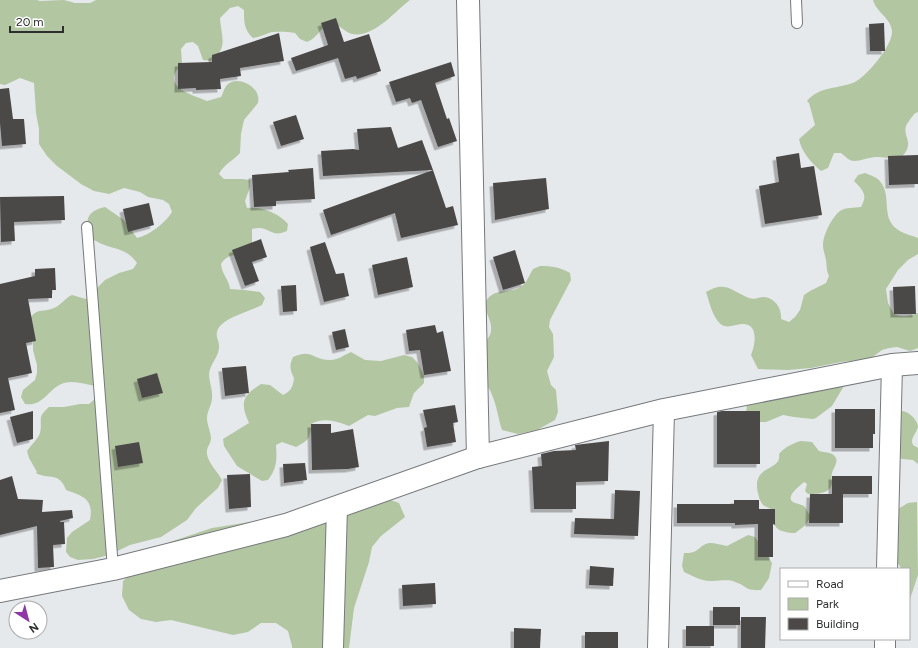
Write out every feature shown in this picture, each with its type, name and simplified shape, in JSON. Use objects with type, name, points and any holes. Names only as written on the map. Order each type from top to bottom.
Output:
[{"type":"street","points":[[468,0],[478,457]]},
{"type":"street","points":[[0,592],[113,569],[286,525],[478,457],[664,410],[892,365],[918,363]]},
{"type":"street","points":[[887,568],[892,365]]},
{"type":"street","points":[[658,648],[664,410]]},
{"type":"street","points":[[333,648],[337,507]]},
{"type":"lane","points":[[796,0],[797,23]]},
{"type":"lane","points":[[87,227],[113,569]]},
{"type":"green space","points":[[0,0],[64,0],[75,3],[90,3],[96,0],[410,0],[383,23],[368,32],[352,34],[346,32],[337,24],[331,22],[307,42],[300,39],[295,33],[285,32],[272,32],[253,38],[245,26],[244,10],[238,6],[230,8],[220,18],[223,41],[222,46],[217,56],[211,61],[203,60],[198,46],[193,42],[186,43],[181,49],[182,64],[176,72],[174,78],[176,84],[186,92],[207,101],[221,97],[227,85],[231,82],[240,81],[254,88],[258,97],[258,103],[244,120],[241,134],[240,153],[223,168],[219,174],[224,179],[250,180],[250,187],[245,201],[247,208],[263,209],[280,217],[288,224],[287,231],[273,233],[262,228],[252,229],[252,244],[240,255],[229,256],[221,264],[230,289],[260,292],[265,298],[262,305],[225,322],[218,328],[217,332],[219,348],[209,374],[212,401],[207,418],[211,439],[207,452],[209,461],[222,480],[218,488],[196,508],[187,520],[161,537],[130,545],[109,555],[93,559],[78,560],[70,557],[66,552],[67,538],[72,532],[90,520],[91,513],[89,503],[86,499],[66,490],[57,478],[36,473],[37,472],[29,458],[27,451],[40,433],[41,417],[49,407],[89,404],[95,399],[99,392],[95,386],[68,382],[59,385],[37,403],[25,404],[21,397],[23,390],[35,380],[37,373],[37,365],[33,350],[33,336],[29,320],[35,313],[56,307],[72,295],[86,299],[105,280],[119,273],[133,269],[137,263],[123,251],[102,244],[92,238],[89,233],[87,222],[92,212],[105,207],[124,220],[137,238],[157,228],[172,212],[169,204],[163,200],[148,197],[140,192],[124,188],[109,194],[94,191],[81,184],[57,166],[47,156],[39,144],[39,129],[36,113],[34,83],[20,78],[5,85],[0,84]]},
{"type":"green space","points":[[873,0],[918,0],[918,112],[914,114],[906,126],[905,130],[908,146],[905,153],[898,158],[873,157],[852,161],[841,153],[834,153],[828,168],[821,171],[807,156],[799,139],[815,125],[809,103],[807,101],[812,96],[823,90],[849,84],[860,79],[884,52],[891,37],[891,26],[877,8]]},
{"type":"green space","points":[[865,173],[878,179],[883,186],[889,218],[892,224],[902,232],[918,238],[918,254],[908,260],[898,270],[886,289],[888,303],[894,314],[906,316],[918,313],[918,348],[910,351],[897,347],[889,348],[882,350],[870,359],[841,362],[811,368],[788,370],[758,369],[751,355],[755,336],[752,328],[749,325],[744,324],[730,326],[722,325],[716,319],[706,292],[718,287],[723,287],[753,299],[764,297],[768,298],[775,302],[779,308],[781,319],[789,322],[800,310],[804,295],[826,283],[829,276],[823,241],[826,231],[840,211],[847,208],[861,207],[864,199],[864,193],[854,181],[858,175]]},
{"type":"green space","points":[[540,266],[563,269],[570,273],[571,280],[550,320],[549,327],[553,334],[554,357],[547,371],[551,385],[556,390],[558,412],[555,420],[537,430],[518,434],[502,430],[494,399],[482,376],[484,345],[490,335],[491,330],[485,304],[489,297],[493,294],[521,287],[533,269]]},
{"type":"green space","points":[[351,352],[365,360],[381,361],[404,355],[412,357],[417,362],[424,375],[424,383],[414,393],[409,407],[397,408],[375,416],[368,415],[349,426],[335,421],[325,420],[311,424],[308,438],[300,445],[296,447],[282,442],[276,445],[276,464],[268,480],[262,481],[237,466],[224,446],[223,439],[249,423],[244,410],[244,400],[250,392],[261,384],[270,385],[283,395],[288,392],[294,381],[290,368],[293,357],[309,354],[324,360],[333,360]]},
{"type":"green space","points":[[847,381],[832,406],[813,419],[783,415],[766,422],[755,422],[746,413],[748,397]]},
{"type":"green space","points":[[903,411],[913,417],[918,424],[912,442],[913,445],[918,448],[918,464],[913,460],[902,459],[896,455],[900,412]]},
{"type":"green space","points":[[801,441],[812,442],[819,451],[832,454],[836,458],[836,462],[832,473],[831,487],[829,489],[823,493],[808,494],[805,491],[807,484],[804,482],[792,494],[791,500],[804,506],[810,515],[807,523],[803,527],[795,533],[789,533],[775,526],[773,517],[774,511],[763,505],[760,501],[757,484],[762,473],[776,464],[779,460],[779,454],[781,452],[789,446]]},
{"type":"green space","points":[[385,498],[399,503],[405,517],[381,536],[372,547],[369,562],[354,608],[349,648],[292,648],[288,631],[276,623],[261,623],[248,632],[233,635],[171,620],[156,622],[141,619],[129,610],[122,596],[123,581],[133,571],[170,542],[212,528],[268,519],[325,500]]},
{"type":"green space","points":[[917,502],[918,575],[910,599],[910,568],[901,568],[897,562],[898,509],[908,503]]},
{"type":"green space","points":[[748,535],[755,537],[772,563],[769,578],[761,590],[749,589],[733,581],[706,581],[684,572],[682,566],[684,553],[696,551],[704,545],[710,543],[727,546]]},
{"type":"building","points":[[336,18],[344,42],[369,34],[381,71],[357,79],[356,76],[345,79],[338,58],[296,71],[291,58],[328,45],[321,23]]},
{"type":"building","points":[[884,23],[885,51],[870,51],[869,24]]},
{"type":"building","points":[[279,33],[284,61],[240,68],[241,76],[220,79],[221,89],[178,89],[178,63],[212,62],[212,55]]},
{"type":"building","points":[[451,62],[455,76],[435,83],[447,119],[449,118],[457,141],[438,147],[421,100],[412,103],[410,98],[396,102],[389,82]]},
{"type":"building","points":[[9,88],[13,119],[24,119],[26,144],[2,146],[0,89]]},
{"type":"building","points":[[296,115],[304,139],[281,146],[273,122]]},
{"type":"building","points":[[391,127],[398,148],[422,140],[433,170],[323,176],[321,151],[359,150],[357,129]]},
{"type":"building","points":[[799,153],[801,168],[814,166],[822,215],[765,224],[759,186],[779,182],[776,157]]},
{"type":"building","points":[[918,155],[918,184],[889,185],[888,156]]},
{"type":"building","points":[[313,168],[315,199],[276,201],[276,206],[254,207],[252,175],[289,172],[288,170]]},
{"type":"building","points":[[433,170],[446,208],[453,206],[458,225],[401,238],[395,213],[331,235],[323,210]]},
{"type":"building","points":[[546,178],[549,209],[495,220],[493,183]]},
{"type":"building","points":[[64,196],[65,220],[14,222],[15,241],[1,242],[0,197]]},
{"type":"building","points":[[149,203],[154,225],[128,232],[123,209]]},
{"type":"building","points":[[261,239],[267,257],[252,262],[259,281],[245,286],[232,250]]},
{"type":"building","points":[[325,242],[336,274],[344,273],[349,296],[324,302],[310,247]]},
{"type":"building","points":[[515,250],[525,283],[503,290],[493,257]]},
{"type":"building","points":[[407,257],[413,287],[378,295],[372,265]]},
{"type":"building","points":[[55,268],[56,290],[52,290],[52,298],[28,299],[36,341],[26,343],[32,373],[8,378],[15,410],[0,413],[0,284],[35,276],[35,269]]},
{"type":"building","points":[[296,285],[297,311],[283,312],[281,286]]},
{"type":"building","points":[[915,286],[916,314],[894,314],[893,287]]},
{"type":"building","points":[[435,325],[437,333],[443,331],[451,371],[424,375],[420,350],[409,351],[406,330]]},
{"type":"building","points":[[345,329],[349,347],[336,350],[332,332]]},
{"type":"building","points":[[246,366],[249,393],[225,396],[222,368]]},
{"type":"building","points":[[157,373],[163,393],[142,398],[137,379]]},
{"type":"building","points":[[455,405],[458,422],[453,423],[456,442],[427,447],[424,428],[427,427],[423,410]]},
{"type":"building","points":[[835,409],[875,409],[875,434],[873,434],[873,448],[835,448]]},
{"type":"building","points":[[33,411],[33,439],[17,443],[10,417]]},
{"type":"building","points":[[760,411],[760,464],[717,464],[717,412]]},
{"type":"building","points":[[311,424],[331,424],[331,433],[353,429],[359,467],[348,469],[312,470]]},
{"type":"building","points":[[609,441],[608,481],[576,482],[576,509],[534,509],[532,467],[542,466],[541,454],[554,451],[576,450],[575,445]]},
{"type":"building","points":[[139,442],[143,463],[118,467],[115,446]]},
{"type":"building","points":[[305,463],[307,480],[284,483],[283,464]]},
{"type":"building","points":[[250,474],[251,507],[229,509],[227,475]]},
{"type":"building","points":[[12,476],[18,499],[43,500],[42,512],[72,510],[73,518],[60,521],[64,522],[65,544],[53,545],[54,567],[38,568],[37,526],[0,535],[0,480]]},
{"type":"building","points":[[832,476],[872,476],[872,494],[832,494]]},
{"type":"building","points":[[615,490],[640,491],[638,536],[574,534],[575,518],[614,519]]},
{"type":"building","points":[[810,494],[843,494],[843,523],[809,523]]},
{"type":"building","points":[[734,500],[759,500],[759,509],[775,509],[775,525],[773,524],[773,557],[758,557],[758,524],[735,525],[735,523],[677,523],[677,504],[734,504]]},
{"type":"building","points":[[590,566],[614,568],[613,586],[589,585]]},
{"type":"building","points":[[435,583],[436,604],[403,606],[402,585]]},
{"type":"building","points":[[713,607],[740,607],[740,625],[713,625]]},
{"type":"building","points":[[741,617],[766,617],[765,648],[741,648]]},
{"type":"building","points":[[686,626],[714,626],[714,646],[686,646]]},
{"type":"building","points":[[514,628],[541,629],[540,648],[514,648]]},
{"type":"building","points":[[585,632],[618,632],[618,648],[585,648]]}]
